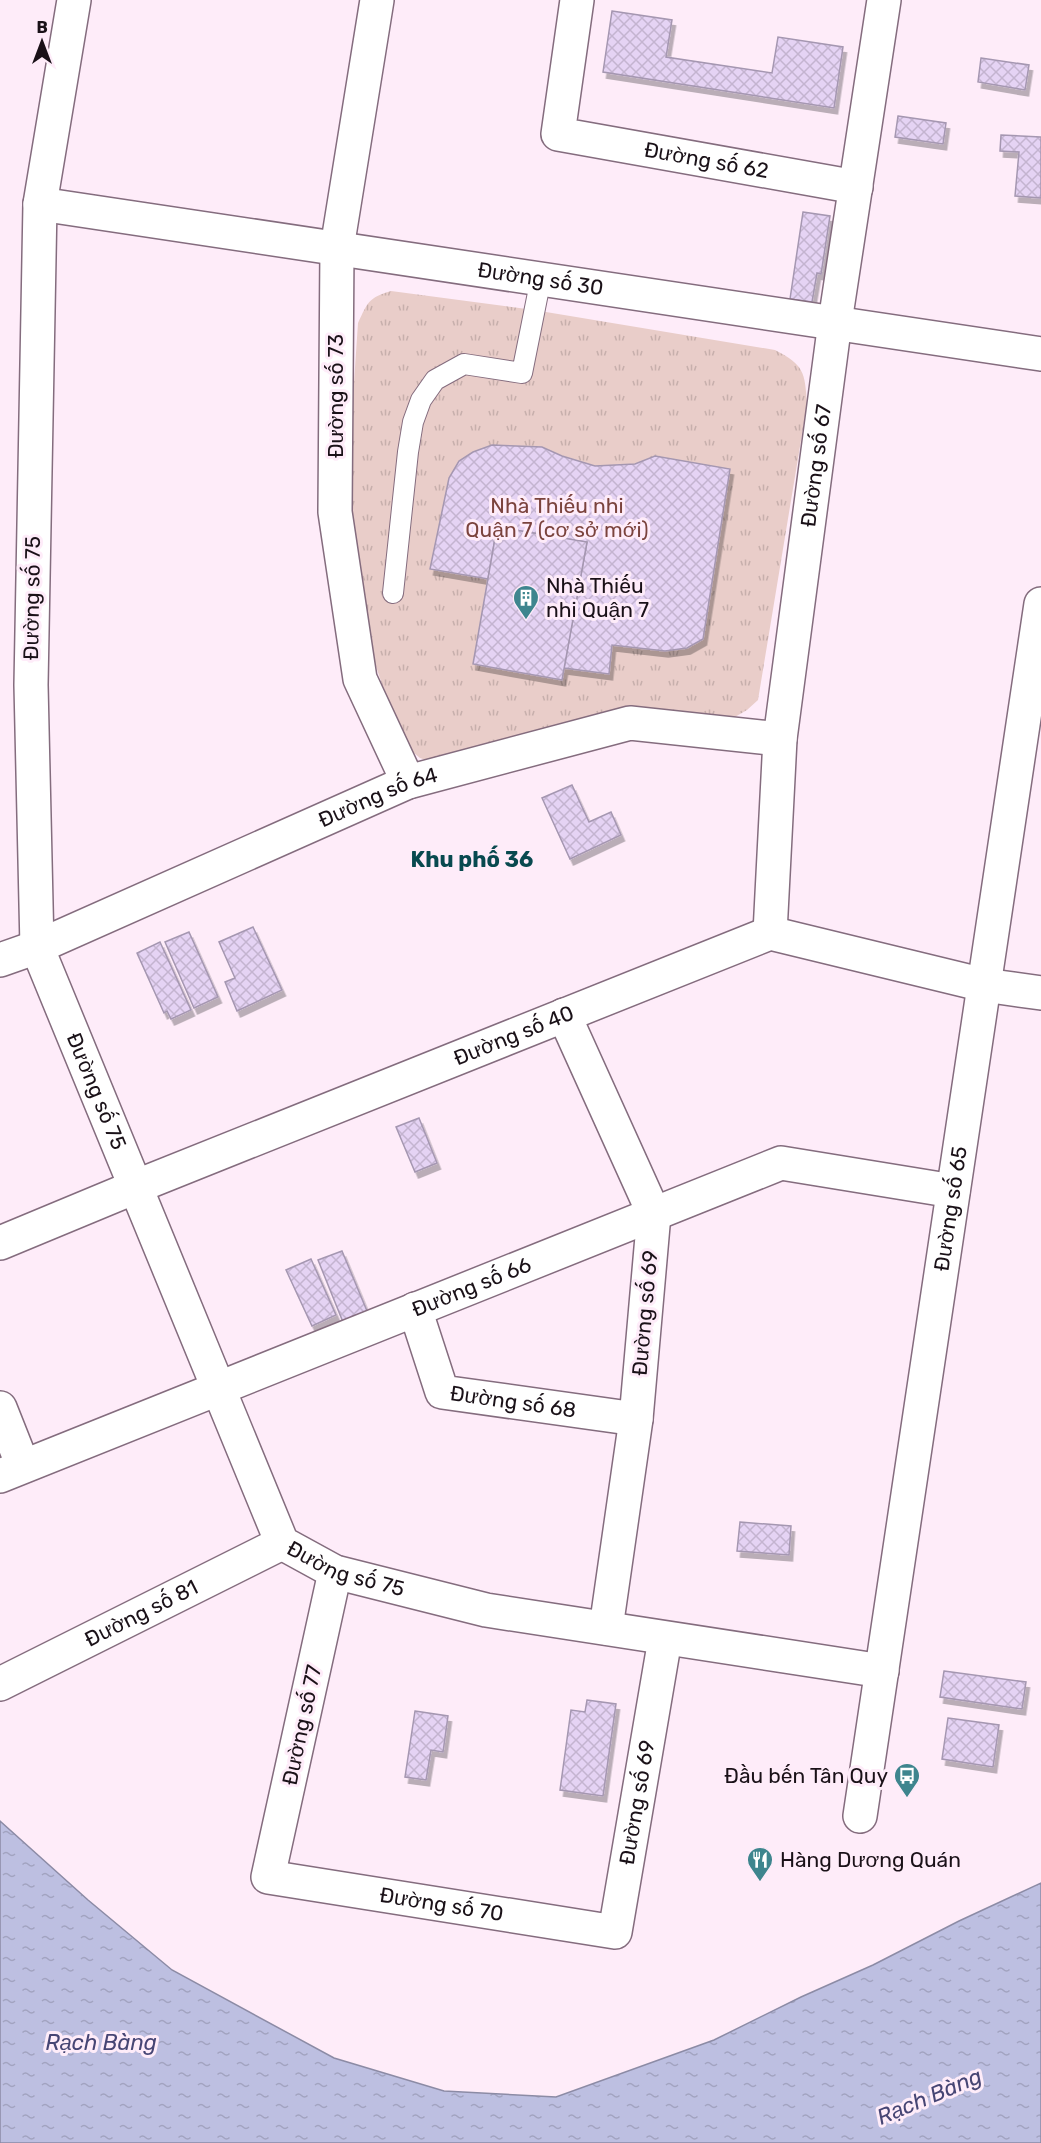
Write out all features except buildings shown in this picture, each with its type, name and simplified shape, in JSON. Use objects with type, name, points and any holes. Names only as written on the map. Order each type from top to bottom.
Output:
[{"type":"street","name":"Đường số 75","points":[[74,0],[40,204],[31,685],[37,947],[282,1543],[335,1572],[486,1610],[882,1671]]},
{"type":"street","name":"Đường số 73","points":[[377,0],[337,248],[335,512],[360,679],[408,782]]},
{"type":"street","name":"Đường số 62","points":[[576,0],[558,134],[856,187]]},
{"type":"street","name":"Đường số 67","points":[[770,933],[780,738],[835,322],[884,0]]},
{"type":"street","name":"Đường số 30","points":[[40,204],[1041,354]]},
{"type":"street","name":"Đường số 65","points":[[860,1816],[984,985],[1030,755],[1041,604]]},
{"type":"street","name":"Đường số 64","points":[[0,960],[37,947],[408,782],[630,723],[780,738]]},
{"type":"street","points":[[770,933],[984,985],[1041,993]]},
{"type":"street","name":"Đường số 40","points":[[0,1244],[135,1187],[770,933]]},
{"type":"street","name":"Đường số 69","points":[[564,1015],[654,1214],[636,1419],[606,1628]]},
{"type":"street","name":"Đường số 66","points":[[12,1471],[781,1163],[953,1191]]},
{"type":"street","name":"Đường số 68","points":[[415,1309],[442,1392],[636,1419]]},
{"type":"street","points":[[0,1408],[12,1471]]},
{"type":"street","name":"Đường số 81","points":[[0,1684],[282,1543]]},
{"type":"street","name":"Đường số 77","points":[[268,1877],[335,1572]]},
{"type":"street","name":"Đường số 69","points":[[615,1932],[665,1639]]},
{"type":"street","name":"Đường số 70","points":[[268,1877],[615,1932]]},
{"type":"lane","points":[[393,593],[408,452],[413,422],[421,400],[435,380],[464,364],[522,374],[541,278]]},
{"type":"green space","name":"Nhà Thiếu nhi Quận 7 (cơ sở mới)","points":[[391,291],[534,310],[775,350],[797,365],[804,377],[807,404],[758,700],[747,710],[728,721],[437,764],[420,758],[402,743],[365,634],[347,486],[358,323],[364,310],[373,299]]},
{"type":"water","name":"Rạch Bàng","points":[[0,1821],[88,1900],[172,1970],[334,2058],[444,2091],[556,2097],[714,2040],[1041,1883],[1041,2143],[0,2143]]},
{"type":"place","name":"Nhà Thiếu nhi Quận 7","points":[[526,621]]},
{"type":"place","name":"Đầu bến Tân Quy","points":[[907,1799]]},
{"type":"place","name":"Hàng Dương Quán","points":[[760,1883]]},
{"type":"district","name":"Khu phố 36","points":[[472,859]]}]
